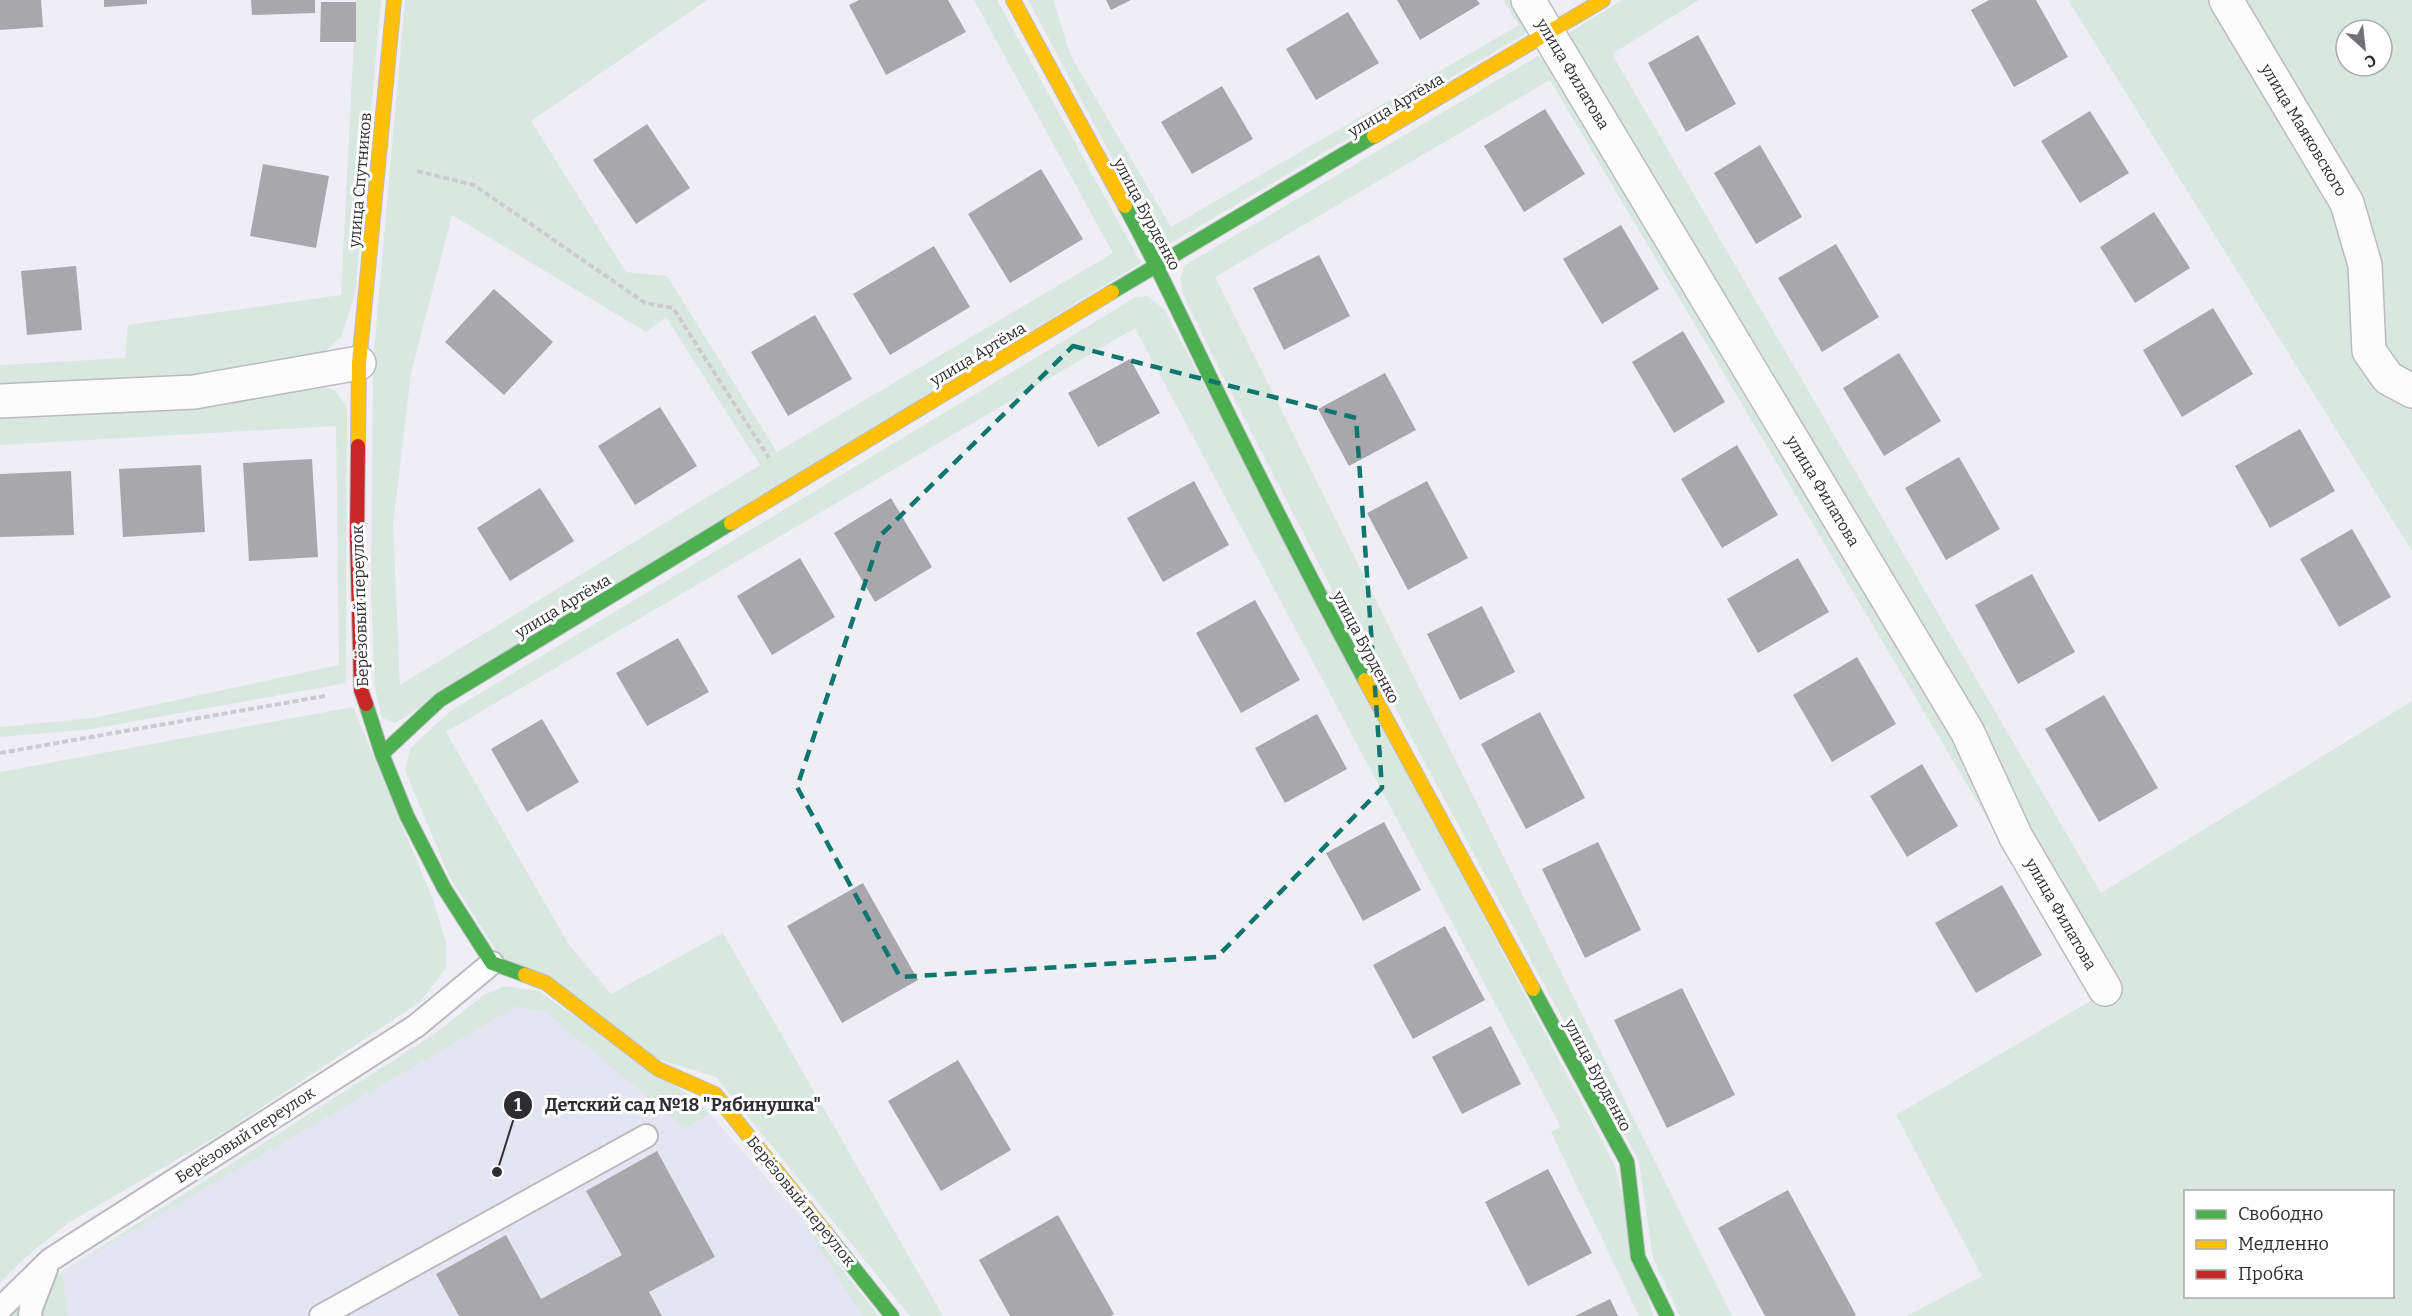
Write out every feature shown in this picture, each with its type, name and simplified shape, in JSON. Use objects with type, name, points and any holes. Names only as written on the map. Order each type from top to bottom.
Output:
[{"type":"street","name":"улица Спутников","points":[[359,363],[394,0]]},
{"type":"street","name":"улица Бурденко","points":[[1013,0],[1157,265],[1209,376],[1325,607],[1627,1162],[1638,1257],[1667,1316]]},
{"type":"street","name":"улица Филатова","points":[[1528,0],[1967,730],[2016,837],[2104,989]]},
{"type":"street","name":"улица Артёма","points":[[382,754],[440,700],[1157,265],[1603,0]]},
{"type":"street","name":"улица Маяковского","points":[[2226,0],[2347,203],[2365,265],[2368,351],[2388,378],[2412,391]]},
{"type":"street","points":[[0,401],[195,392],[359,363]]},
{"type":"street","name":"Берёзовый переулок","points":[[359,363],[357,536],[361,690],[382,754],[407,816],[444,888],[492,963],[546,983],[658,1069],[715,1094],[892,1316]]},
{"type":"lane","name":"Берёзовый переулок","points":[[0,1309],[50,1260],[417,1026],[492,963]]},
{"type":"lane","points":[[321,1316],[646,1136]]},
{"type":"lane","points":[[30,1316],[50,1260]]},
{"type":"path","points":[[378,161],[474,185],[645,303],[673,308],[789,488]]},
{"type":"path","points":[[0,753],[361,690]]},
{"type":"highlighted area","points":[[1073,346],[1356,418],[1382,788],[1217,957],[900,977],[797,787],[881,535]]},
{"type":"shaded area","points":[[356,0],[381,0],[355,294],[341,337],[320,356],[244,372],[0,390],[0,365],[125,358],[128,325],[341,295]]},
{"type":"shaded area","points":[[405,0],[707,0],[531,121],[626,272],[667,276],[777,452],[1113,253],[974,0],[997,0],[1141,263],[395,723],[382,718],[375,688],[371,597],[373,362]],"holes":[[[452,215],[646,332],[666,317],[760,465],[400,685],[393,524],[411,373]]]},
{"type":"shaded area","points":[[1028,0],[1053,0],[1071,56],[1171,227],[1519,25],[1503,0],[1516,0],[1528,32],[1161,249]]},
{"type":"shaded area","points":[[1622,0],[1699,0],[1612,54],[2101,893],[2412,701],[2412,1316],[1907,1316],[1982,1276],[1896,1115],[2094,999],[1550,80],[1215,277],[1732,1316],[1680,1316],[1653,1258],[1639,1161],[1338,601],[1220,371],[1183,294],[1180,278],[1185,265],[1538,56],[1551,59],[1958,733],[2009,842],[2101,994],[2113,986],[2025,836],[1975,724],[1569,48],[1570,32]]},
{"type":"shaded area","points":[[2068,0],[2209,0],[2336,210],[2352,267],[2357,356],[2412,406],[2412,551]]},
{"type":"shaded area","points":[[2244,0],[2412,0],[2412,376],[2398,368],[2383,345],[2380,264],[2364,199]]},
{"type":"shaded area","points":[[1147,296],[1164,309],[1615,1166],[1653,1316],[1639,1316],[1551,1132],[1561,1127],[1135,328],[446,732],[569,945],[611,994],[723,933],[943,1316],[910,1316],[716,1077],[658,1059],[499,955],[449,876],[405,770],[410,749],[449,712],[1136,297]]},
{"type":"shaded area","points":[[311,383],[335,390],[347,407],[346,683],[92,729],[0,737],[0,727],[93,718],[339,665],[336,426],[0,445],[0,413]]},
{"type":"shaded area","points":[[353,707],[432,897],[446,942],[446,968],[420,1002],[226,1131],[68,1223],[25,1258],[0,1283],[0,772]]},
{"type":"shaded area","points":[[504,986],[538,991],[698,1101],[710,1114],[685,1129],[545,1011],[516,1007],[63,1271],[433,1035],[484,995]]},
{"type":"shaded area","points":[[516,1007],[545,1010],[685,1129],[710,1114],[799,1215],[862,1316],[67,1316],[63,1271]]},
{"type":"shaded area","points":[[799,1215],[879,1316],[862,1316]]},
{"type":"shaded area","points":[[63,1271],[67,1316],[8,1316]]},
{"type":"building","points":[[0,0],[41,0],[43,27],[0,30]]},
{"type":"building","points":[[104,0],[147,0],[147,4],[104,7]]},
{"type":"building","points":[[251,0],[315,0],[315,13],[252,15]]},
{"type":"building","points":[[859,0],[948,0],[966,32],[886,75],[849,5]]},
{"type":"building","points":[[1106,0],[1131,0],[1111,10]]},
{"type":"building","points":[[1397,0],[1477,0],[1480,4],[1420,40]]},
{"type":"building","points":[[1989,0],[2036,0],[2068,57],[2014,87],[1971,10]]},
{"type":"building","points":[[321,2],[356,2],[356,42],[320,42]]},
{"type":"building","points":[[1348,12],[1379,63],[1316,100],[1286,49]]},
{"type":"building","points":[[1698,35],[1736,104],[1686,132],[1648,63]]},
{"type":"building","points":[[1222,86],[1253,139],[1192,174],[1161,122]]},
{"type":"building","points":[[1545,109],[1585,174],[1524,212],[1484,146]]},
{"type":"building","points":[[2090,111],[2129,173],[2080,203],[2041,141]]},
{"type":"building","points":[[647,124],[690,188],[636,224],[593,160]]},
{"type":"building","points":[[1760,145],[1802,217],[1756,244],[1714,173]]},
{"type":"building","points":[[263,164],[329,176],[316,248],[250,236]]},
{"type":"building","points":[[1041,169],[1083,239],[1010,283],[968,214]]},
{"type":"building","points":[[2154,212],[2190,268],[2135,303],[2100,247]]},
{"type":"building","points":[[1621,225],[1659,289],[1602,324],[1563,259]]},
{"type":"building","points":[[1836,244],[1879,317],[1822,352],[1778,278]]},
{"type":"building","points":[[934,246],[970,307],[890,355],[853,294]]},
{"type":"building","points":[[1319,255],[1350,316],[1284,350],[1253,288]]},
{"type":"building","points":[[76,266],[82,330],[27,335],[21,271]]},
{"type":"building","points":[[494,289],[553,342],[504,395],[445,342]]},
{"type":"building","points":[[2213,308],[2253,374],[2182,417],[2143,350]]},
{"type":"building","points":[[815,315],[852,379],[788,416],[751,352]]},
{"type":"building","points":[[1683,331],[1725,402],[1674,433],[1632,362]]},
{"type":"building","points":[[1899,353],[1941,421],[1884,456],[1843,388]]},
{"type":"building","points":[[1130,359],[1160,413],[1098,447],[1068,393]]},
{"type":"building","points":[[1385,373],[1416,430],[1349,466],[1318,409]]},
{"type":"building","points":[[660,407],[697,466],[635,505],[598,446]]},
{"type":"building","points":[[2300,429],[2335,491],[2270,528],[2235,466]]},
{"type":"building","points":[[1737,445],[1778,515],[1722,548],[1681,479]]},
{"type":"building","points":[[1959,457],[2000,529],[1946,560],[1905,488]]},
{"type":"building","points":[[312,459],[318,557],[249,561],[243,463]]},
{"type":"building","points":[[201,465],[205,532],[123,537],[119,469]]},
{"type":"building","points":[[71,471],[74,535],[0,537],[0,474]]},
{"type":"building","points":[[1194,481],[1229,545],[1163,582],[1127,518]]},
{"type":"building","points":[[1427,481],[1468,558],[1408,590],[1367,513]]},
{"type":"building","points":[[540,488],[574,541],[510,581],[477,528]]},
{"type":"building","points":[[891,498],[932,567],[875,602],[834,533]]},
{"type":"building","points":[[2352,529],[2391,597],[2339,627],[2300,559]]},
{"type":"building","points":[[800,558],[835,617],[772,655],[737,596]]},
{"type":"building","points":[[1798,558],[1829,612],[1758,653],[1727,599]]},
{"type":"building","points":[[2032,574],[2075,652],[2018,684],[1975,605]]},
{"type":"building","points":[[1255,600],[1300,680],[1241,713],[1196,633]]},
{"type":"building","points":[[1482,606],[1515,672],[1460,700],[1427,634]]},
{"type":"building","points":[[678,638],[709,692],[647,726],[616,673]]},
{"type":"building","points":[[1857,657],[1896,724],[1832,762],[1793,695]]},
{"type":"building","points":[[2104,695],[2158,788],[2099,822],[2045,729]]},
{"type":"building","points":[[1540,712],[1585,798],[1526,829],[1481,744]]},
{"type":"building","points":[[1317,714],[1347,769],[1285,803],[1255,748]]},
{"type":"building","points":[[542,719],[579,782],[527,812],[491,749]]},
{"type":"building","points":[[1922,764],[1958,826],[1907,857],[1870,796]]},
{"type":"building","points":[[1384,822],[1421,890],[1363,921],[1326,853]]},
{"type":"building","points":[[1598,842],[1641,930],[1585,958],[1542,869]]},
{"type":"building","points":[[863,883],[918,980],[842,1023],[787,926]]},
{"type":"building","points":[[2002,885],[2042,955],[1976,993],[1935,923]]},
{"type":"building","points":[[1445,926],[1485,1000],[1413,1039],[1373,965]]},
{"type":"building","points":[[1682,988],[1735,1095],[1667,1128],[1614,1020]]},
{"type":"building","points":[[1491,1026],[1521,1084],[1462,1114],[1432,1057]]},
{"type":"building","points":[[958,1060],[1011,1150],[941,1191],[888,1101]]},
{"type":"building","points":[[657,1151],[715,1257],[649,1292],[662,1316],[459,1316],[436,1274],[506,1235],[541,1299],[622,1255],[586,1191]]},
{"type":"building","points":[[1548,1169],[1592,1253],[1528,1286],[1485,1202]]},
{"type":"building","points":[[1788,1190],[1856,1315],[1765,1316],[1718,1228]]},
{"type":"building","points":[[1058,1215],[1114,1314],[1111,1316],[1010,1316],[979,1260]]},
{"type":"building","points":[[1610,1299],[1618,1316],[1575,1316]]},
{"type":"traffic: fast","points":[[1112,292],[1374,136]]},
{"type":"traffic: fast","points":[[1125,206],[1286,530],[1365,680]]},
{"type":"traffic: fast","points":[[382,754],[440,700],[731,523]]},
{"type":"traffic: fast","points":[[366,704],[382,754],[407,816],[444,888],[492,963],[525,975]]},
{"type":"traffic: fast","points":[[1533,989],[1627,1162],[1638,1257],[1667,1316]]},
{"type":"traffic: fast","points":[[826,1233],[892,1316]]},
{"type":"traffic: slow","points":[[358,446],[359,363],[394,0]]},
{"type":"traffic: slow","points":[[1013,0],[1125,206]]},
{"type":"traffic: slow","points":[[1374,136],[1603,0]]},
{"type":"traffic: slow","points":[[731,523],[1112,292]]},
{"type":"traffic: slow","points":[[1365,680],[1533,989]]},
{"type":"traffic: slow","points":[[525,975],[546,983],[658,1069],[715,1094],[826,1233]]},
{"type":"traffic: jam","points":[[358,446],[357,536],[361,690],[366,704]]},
{"type":"place","name":"Детский сад №18 \"Рябинушка\"","points":[[497,1172]]}]
